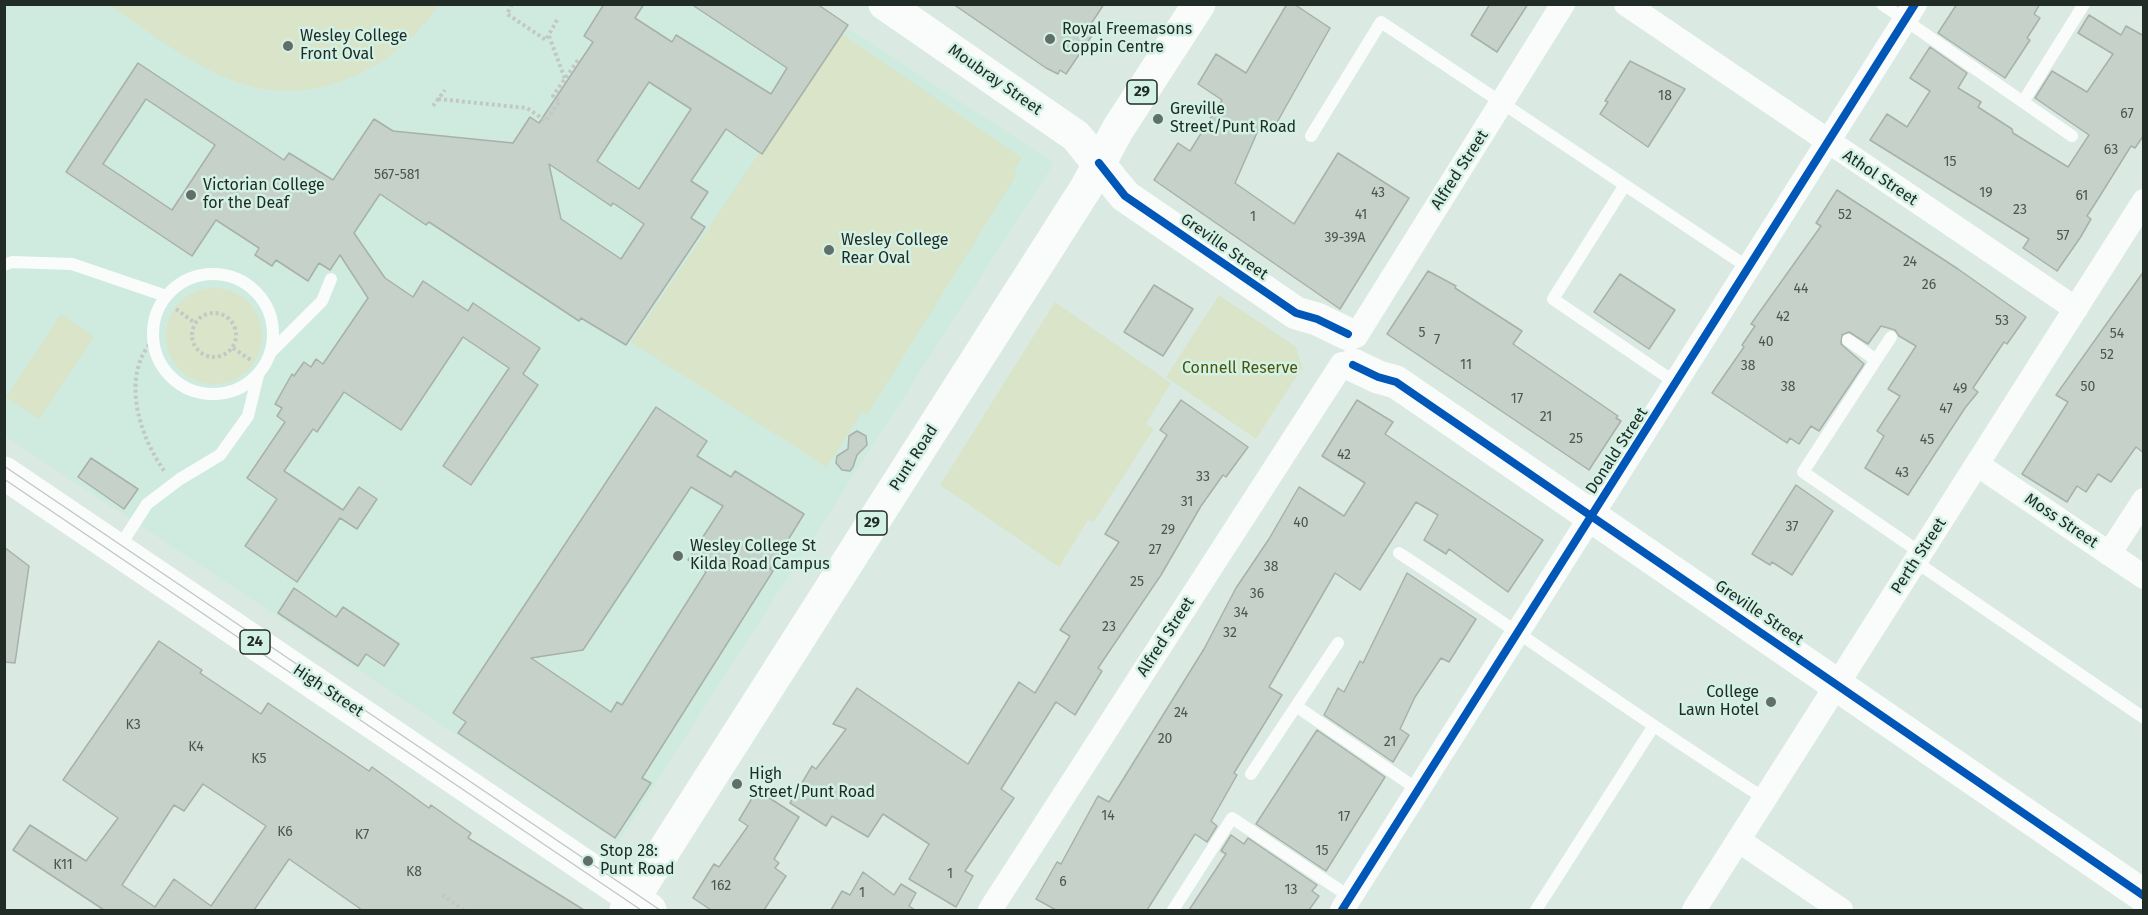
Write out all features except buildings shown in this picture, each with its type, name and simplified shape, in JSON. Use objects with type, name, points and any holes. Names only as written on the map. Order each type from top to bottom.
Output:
[{"type":"main road","name":"Moubray Street","points":[[885,4],[1076,136],[1099,163]]},
{"type":"main road","name":"Punt Road","points":[[636,907],[1082,195],[1118,129],[1199,4]]},
{"type":"main road","name":"Greville Street","points":[[1099,163],[1125,196],[1296,313],[1317,319],[1350,349],[1385,365],[1396,382],[2144,896]]},
{"type":"main road","name":"High Street","points":[[4,473],[118,549],[636,907]]},
{"type":"street","name":"Alfred Street","points":[[990,910],[1350,349],[1563,4]]},
{"type":"street","name":"Athol Street","points":[[1626,4],[2076,309]]},
{"type":"street","name":"Donald Street","points":[[1346,904],[1910,12]]},
{"type":"street","name":"Perth Street","points":[[1694,910],[2144,201]]},
{"type":"street","name":"Moss Street","points":[[1978,465],[2144,577]]},
{"type":"street","points":[[2109,554],[2144,500]]},
{"type":"street","points":[[1738,840],[1841,910]]},
{"type":"lane","points":[[1882,4],[1910,12],[2023,102],[2072,136]]},
{"type":"lane","points":[[2023,102],[2084,4]]},
{"type":"lane","points":[[1311,136],[1381,22],[1749,268]]},
{"type":"lane","points":[[1625,185],[1553,299],[1676,383]]},
{"type":"lane","points":[[4,265],[12,262],[72,264],[165,298]]},
{"type":"lane","points":[[261,371],[233,390],[204,394],[185,388],[169,376],[158,359],[153,340],[156,313],[165,298],[182,282],[201,275],[222,274],[241,281],[258,294],[269,311],[273,332],[271,352]]},
{"type":"lane","points":[[118,549],[147,504],[220,455],[248,416],[261,371],[271,352],[322,301],[331,279]]},
{"type":"lane","points":[[1891,337],[1803,472],[2144,718]]},
{"type":"lane","points":[[1848,340],[1876,360]]},
{"type":"lane","points":[[1399,553],[1518,631],[1653,727],[1764,798]]},
{"type":"lane","points":[[1251,774],[1338,643]]},
{"type":"lane","points":[[1296,706],[1417,789]]},
{"type":"lane","points":[[1536,910],[1653,727]]},
{"type":"lane","points":[[1173,910],[1232,818],[1346,904]]},
{"type":"path","points":[[513,4],[507,14],[546,40],[557,20]]},
{"type":"path","points":[[549,36],[565,79]]},
{"type":"path","points":[[438,99],[527,108],[546,121],[560,101],[553,96],[578,60]]},
{"type":"path","points":[[433,106],[445,90]]},
{"type":"path","points":[[165,298],[195,323]]},
{"type":"path","points":[[211,313],[225,316],[235,326],[236,341],[233,348],[228,353],[214,358],[200,353],[192,340],[195,323],[211,313]]},
{"type":"path","points":[[153,340],[146,347],[135,371],[138,413],[149,446],[174,484]]},
{"type":"path","points":[[233,348],[261,371]]},
{"type":"path","points":[[442,895],[464,910]]},
{"type":"shaded area","points":[[4,5],[813,5],[1054,163],[618,842],[5,436]]},
{"type":"green space","name":"Wesley College Front Oval","points":[[109,5],[439,5],[422,27],[402,46],[355,76],[329,85],[302,90],[274,90],[246,85],[210,70],[175,50]]},
{"type":"green space","name":"Wesley College Rear Oval","points":[[841,33],[1022,158],[1014,171],[1017,174],[867,415],[862,412],[827,467],[631,342]]},
{"type":"green space","points":[[214,288],[232,292],[248,302],[258,318],[262,336],[258,354],[248,370],[232,380],[214,384],[196,380],[180,370],[170,354],[166,336],[170,318],[180,302],[196,292]]},
{"type":"green space","name":"Connell Reserve","points":[[1219,295],[1296,347],[1302,368],[1256,439],[1166,377]]},
{"type":"green space","points":[[1055,302],[1171,383],[1146,424],[1154,429],[1094,522],[1088,520],[1059,567],[940,485]]},
{"type":"green space","points":[[61,314],[94,337],[39,419],[6,397]]},
{"type":"tram line","points":[[4,466],[660,910]]},
{"type":"tram line","points":[[4,479],[641,910]]},
{"type":"cycle path","points":[[1342,910],[1915,4]]},
{"type":"cycle path","points":[[1099,163],[1125,196],[1296,313],[1317,319],[1348,334]]},
{"type":"cycle path","points":[[1353,365],[1378,377],[1396,382],[2144,896]]},
{"type":"place","name":"Royal Freemasons Coppin Centre","points":[[1050,39]]},
{"type":"place","name":"Wesley College Front Oval","points":[[288,46]]},
{"type":"place","name":"Greville Street/Punt Road","points":[[1158,119]]},
{"type":"place","name":"Victorian College for the Deaf","points":[[191,195]]},
{"type":"place","name":"Wesley College Rear Oval","points":[[829,250]]},
{"type":"place","name":"Wesley College St Kilda Road Campus","points":[[678,556]]},
{"type":"place","name":"College Lawn Hotel","points":[[1771,702]]},
{"type":"place","name":"High Street/Punt Road","points":[[737,784]]},
{"type":"place","name":"Stop 28: Punt Road","points":[[588,861]]}]
